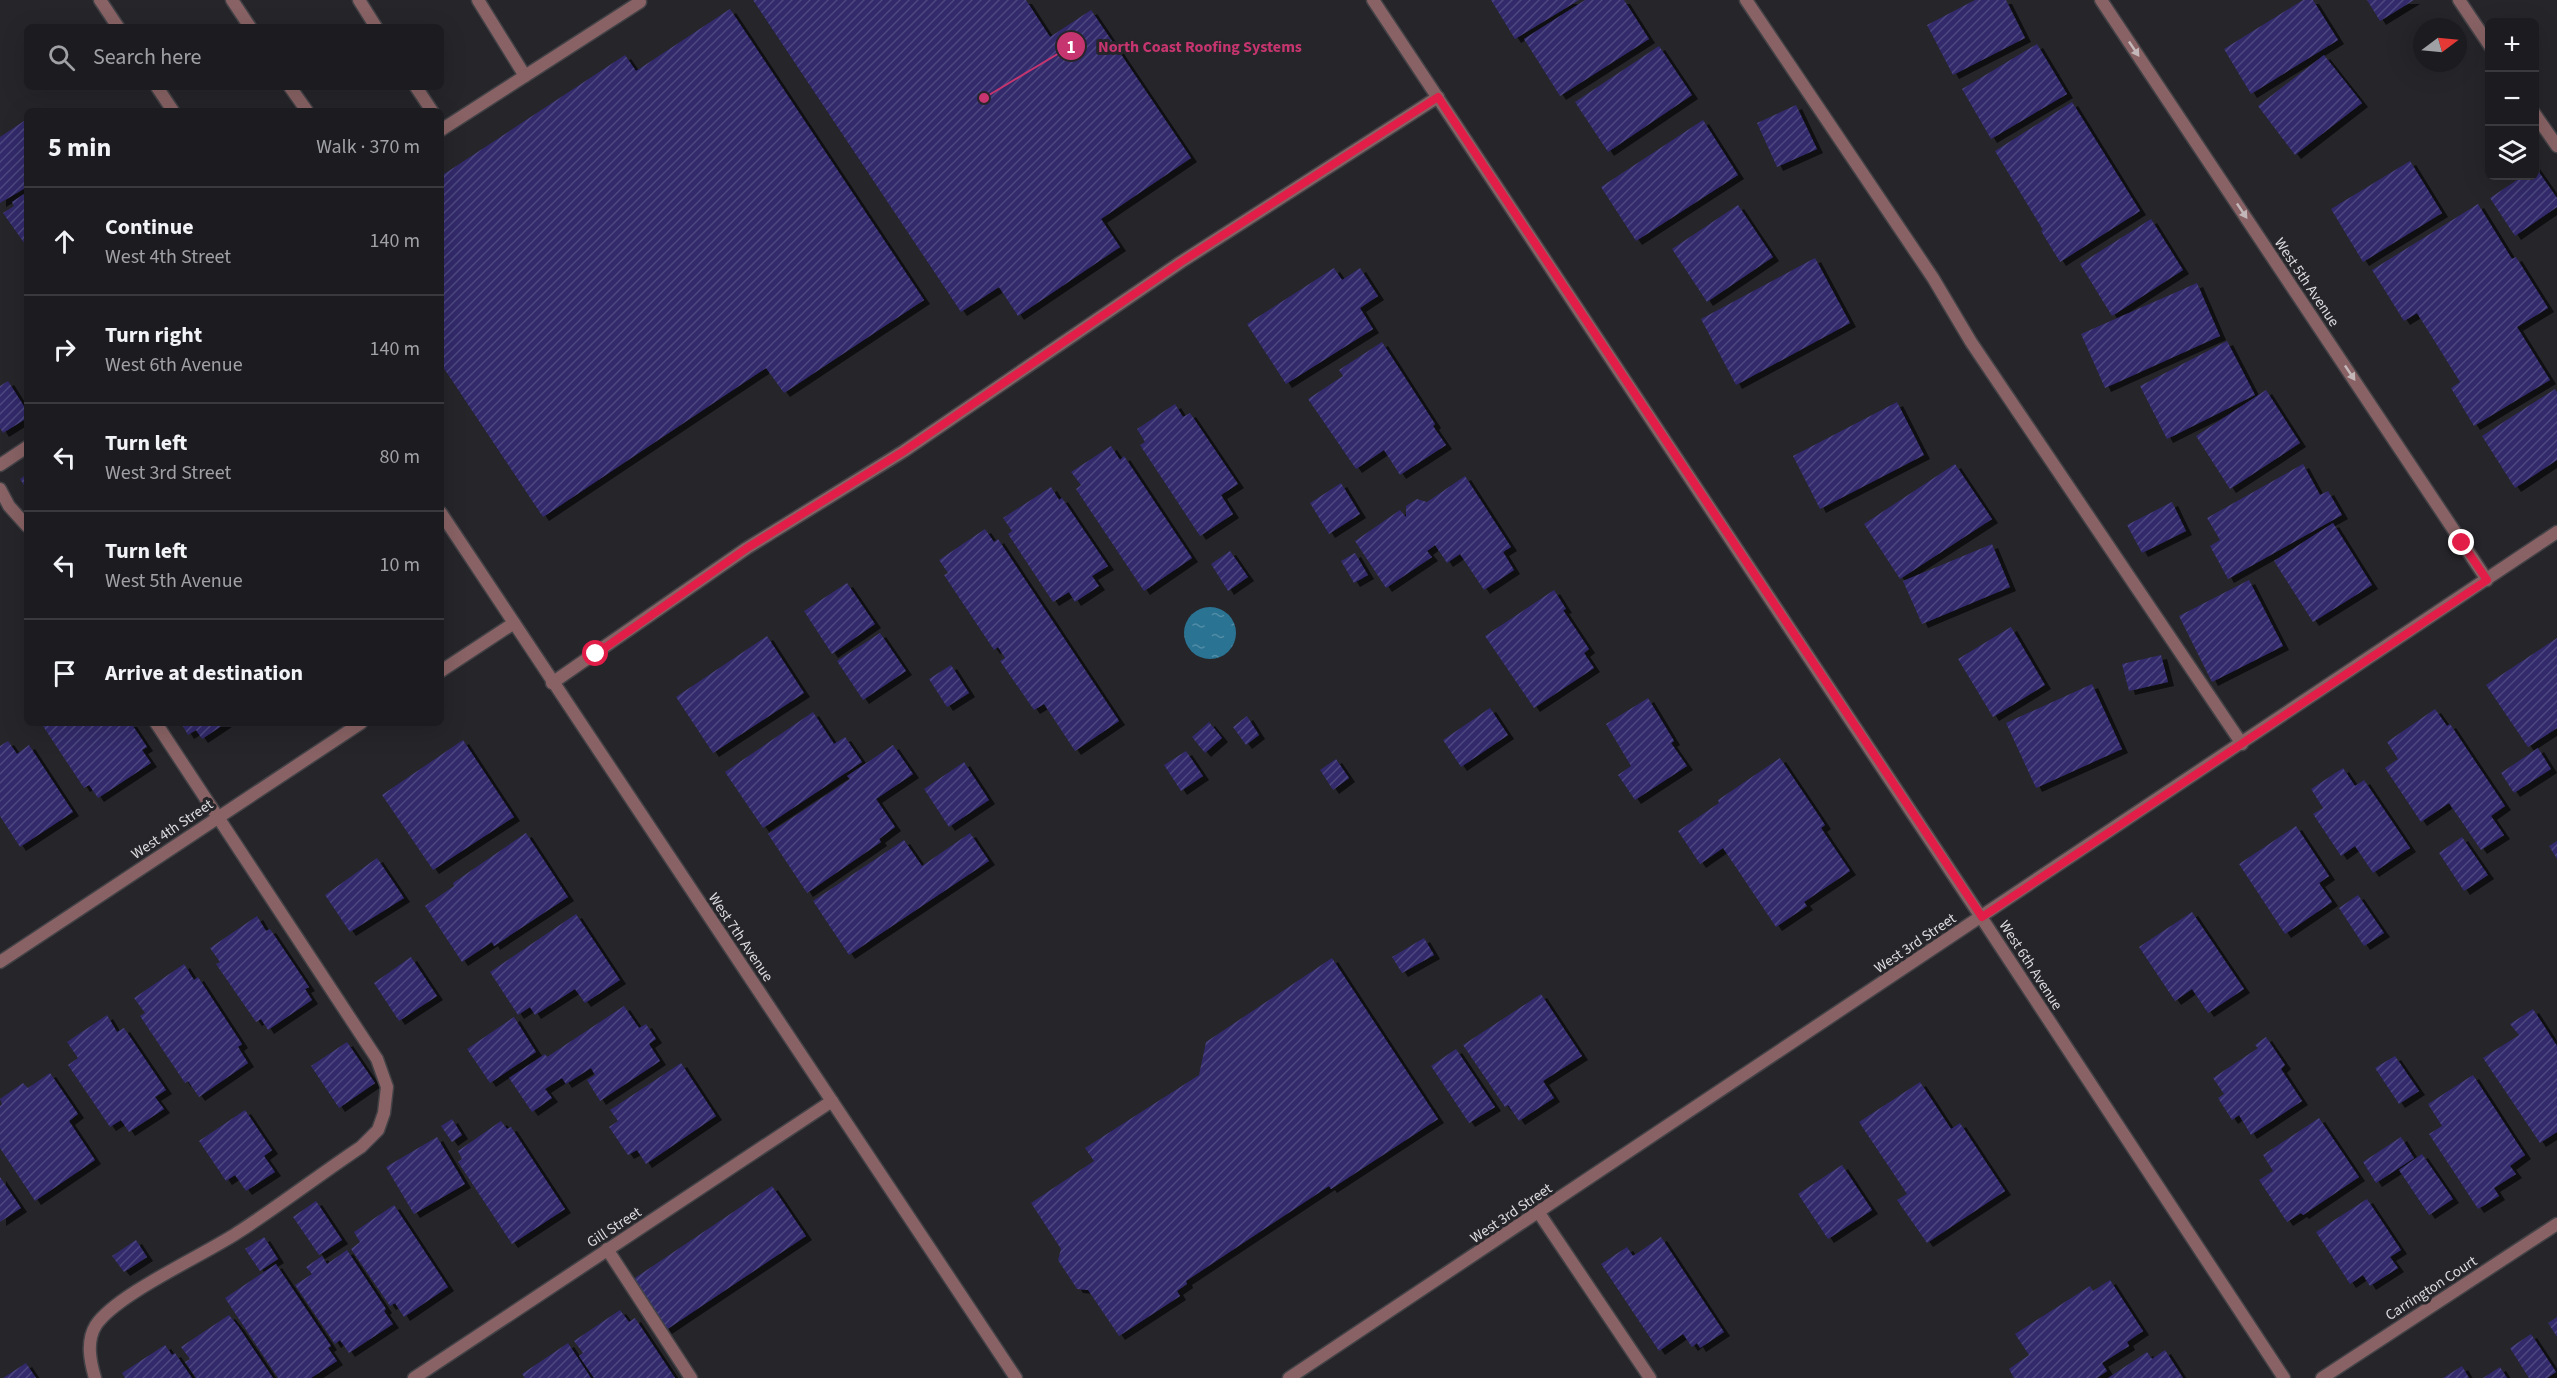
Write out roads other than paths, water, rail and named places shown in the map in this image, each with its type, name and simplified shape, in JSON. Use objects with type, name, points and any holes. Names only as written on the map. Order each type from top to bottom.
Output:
[{"type":"street","points":[[100,0],[116,24]]},
{"type":"street","points":[[232,0],[248,24]]},
{"type":"street","points":[[359,0],[374,24]]},
{"type":"street","points":[[478,0],[525,76]]},
{"type":"street","points":[[444,127],[640,2],[639,0]]},
{"type":"street","name":"West 6th Avenue","points":[[1373,0],[1982,917],[2284,1378]]},
{"type":"street","points":[[1746,0],[1933,278],[1971,342],[2242,744]]},
{"type":"street","name":"West 5th Avenue","points":[[2101,0],[2487,580]]},
{"type":"street","points":[[2459,0],[2485,39]]},
{"type":"street","points":[[159,90],[171,108]]},
{"type":"street","points":[[293,90],[305,108]]},
{"type":"street","points":[[418,90],[430,108]]},
{"type":"street","points":[[552,683],[747,548],[904,451],[1181,262],[1438,97]]},
{"type":"street","points":[[2539,119],[2557,146]]},
{"type":"street","points":[[0,465],[24,449]]},
{"type":"street","points":[[0,489],[9,506],[24,523]]},
{"type":"street","name":"West 7th Avenue","points":[[444,518],[1013,1377]]},
{"type":"street","name":"West 3rd Street","points":[[1289,1378],[2557,532]]},
{"type":"street","points":[[444,669],[514,623]]},
{"type":"street","points":[[95,1378],[88,1347],[96,1326],[110,1311],[130,1296],[237,1233],[361,1147],[378,1130],[384,1113],[387,1087],[377,1059],[158,726]]},
{"type":"street","name":"West 4th Street","points":[[0,962],[356,726]]},
{"type":"street","name":"Gill Street","points":[[414,1378],[832,1101]]},
{"type":"street","points":[[1539,1213],[1650,1378]]},
{"type":"street","name":"Carrington Court","points":[[2322,1378],[2557,1224]]},
{"type":"street","points":[[607,1249],[692,1378]]},
{"type":"water","points":[[1210,607],[1220,609],[1228,615],[1234,623],[1236,633],[1234,643],[1228,651],[1220,657],[1210,659],[1200,657],[1192,651],[1186,643],[1184,633],[1186,623],[1192,615],[1200,609]]},
{"type":"place","name":"North Coast Roofing Systems","points":[[984,98]]}]
